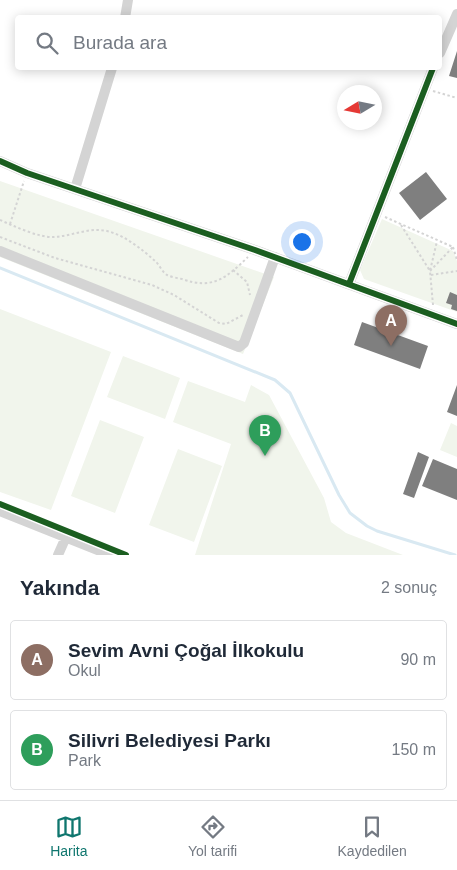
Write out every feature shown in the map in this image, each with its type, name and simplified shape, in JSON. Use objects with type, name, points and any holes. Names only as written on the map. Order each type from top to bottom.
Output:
[{"type":"street","points":[[126,15],[128,0]]},
{"type":"street","points":[[442,50],[453,33],[457,14]]},
{"type":"street","points":[[76,189],[111,70]]},
{"type":"street","points":[[348,284],[432,70]]},
{"type":"street","points":[[0,161],[27,173],[275,257],[457,324]]},
{"type":"street","points":[[0,251],[239,347],[244,343],[275,257]]},
{"type":"street","points":[[0,511],[110,555]]},
{"type":"street","points":[[58,555],[66,537]]},
{"type":"path","points":[[425,88],[457,98]]},
{"type":"path","points":[[10,224],[27,173]]},
{"type":"path","points":[[376,213],[453,246]]},
{"type":"path","points":[[0,220],[52,238],[82,232],[107,231],[145,252],[166,275],[206,285],[224,277],[255,250]]},
{"type":"path","points":[[401,224],[430,271],[433,315]]},
{"type":"path","points":[[0,237],[55,258],[152,285],[174,295],[219,323],[226,324],[244,314]]},
{"type":"path","points":[[430,271],[438,240]]},
{"type":"path","points":[[430,271],[453,246]]},
{"type":"path","points":[[453,246],[457,260]]},
{"type":"path","points":[[233,270],[247,282],[250,297]]},
{"type":"path","points":[[431,275],[457,271]]},
{"type":"shaded area","points":[[0,181],[274,277],[243,354],[0,257]]},
{"type":"shaded area","points":[[382,219],[453,251],[457,261],[457,312],[364,279],[360,270]]},
{"type":"shaded area","points":[[0,309],[111,352],[51,510],[0,492]]},
{"type":"shaded area","points":[[123,356],[180,378],[165,419],[107,397]]},
{"type":"shaded area","points":[[188,381],[245,402],[251,385],[269,395],[324,498],[331,522],[346,533],[403,555],[195,555],[231,444],[173,422]]},
{"type":"shaded area","points":[[100,420],[144,437],[115,513],[71,496]]},
{"type":"shaded area","points":[[451,423],[457,426],[457,457],[440,450]]},
{"type":"shaded area","points":[[178,449],[222,466],[194,542],[149,525]]},
{"type":"building","points":[[457,51],[457,78],[449,76]]},
{"type":"building","points":[[426,172],[447,199],[420,220],[399,193]]},
{"type":"building","points":[[450,292],[457,295],[457,311],[451,309],[452,305],[446,303]]},
{"type":"building","points":[[362,322],[428,346],[420,369],[354,345]]},
{"type":"building","points":[[457,385],[457,416],[447,412]]},
{"type":"building","points":[[418,452],[429,457],[414,498],[403,494]]},
{"type":"building","points":[[433,459],[457,469],[457,500],[422,486]]},
{"type":"waterway","points":[[0,268],[275,380],[290,393],[339,495],[350,513],[377,531],[455,555]]},
{"type":"cycle path","points":[[349,284],[432,70]]},
{"type":"cycle path","points":[[0,161],[27,173],[255,250],[457,324]]},
{"type":"cycle path","points":[[0,504],[126,555]]},
{"type":"place","name":"Sevim Avni Çoğal İlkokulu","points":[[391,346]]},
{"type":"place","name":"Silivri Belediyesi Parkı","points":[[265,456]]}]
